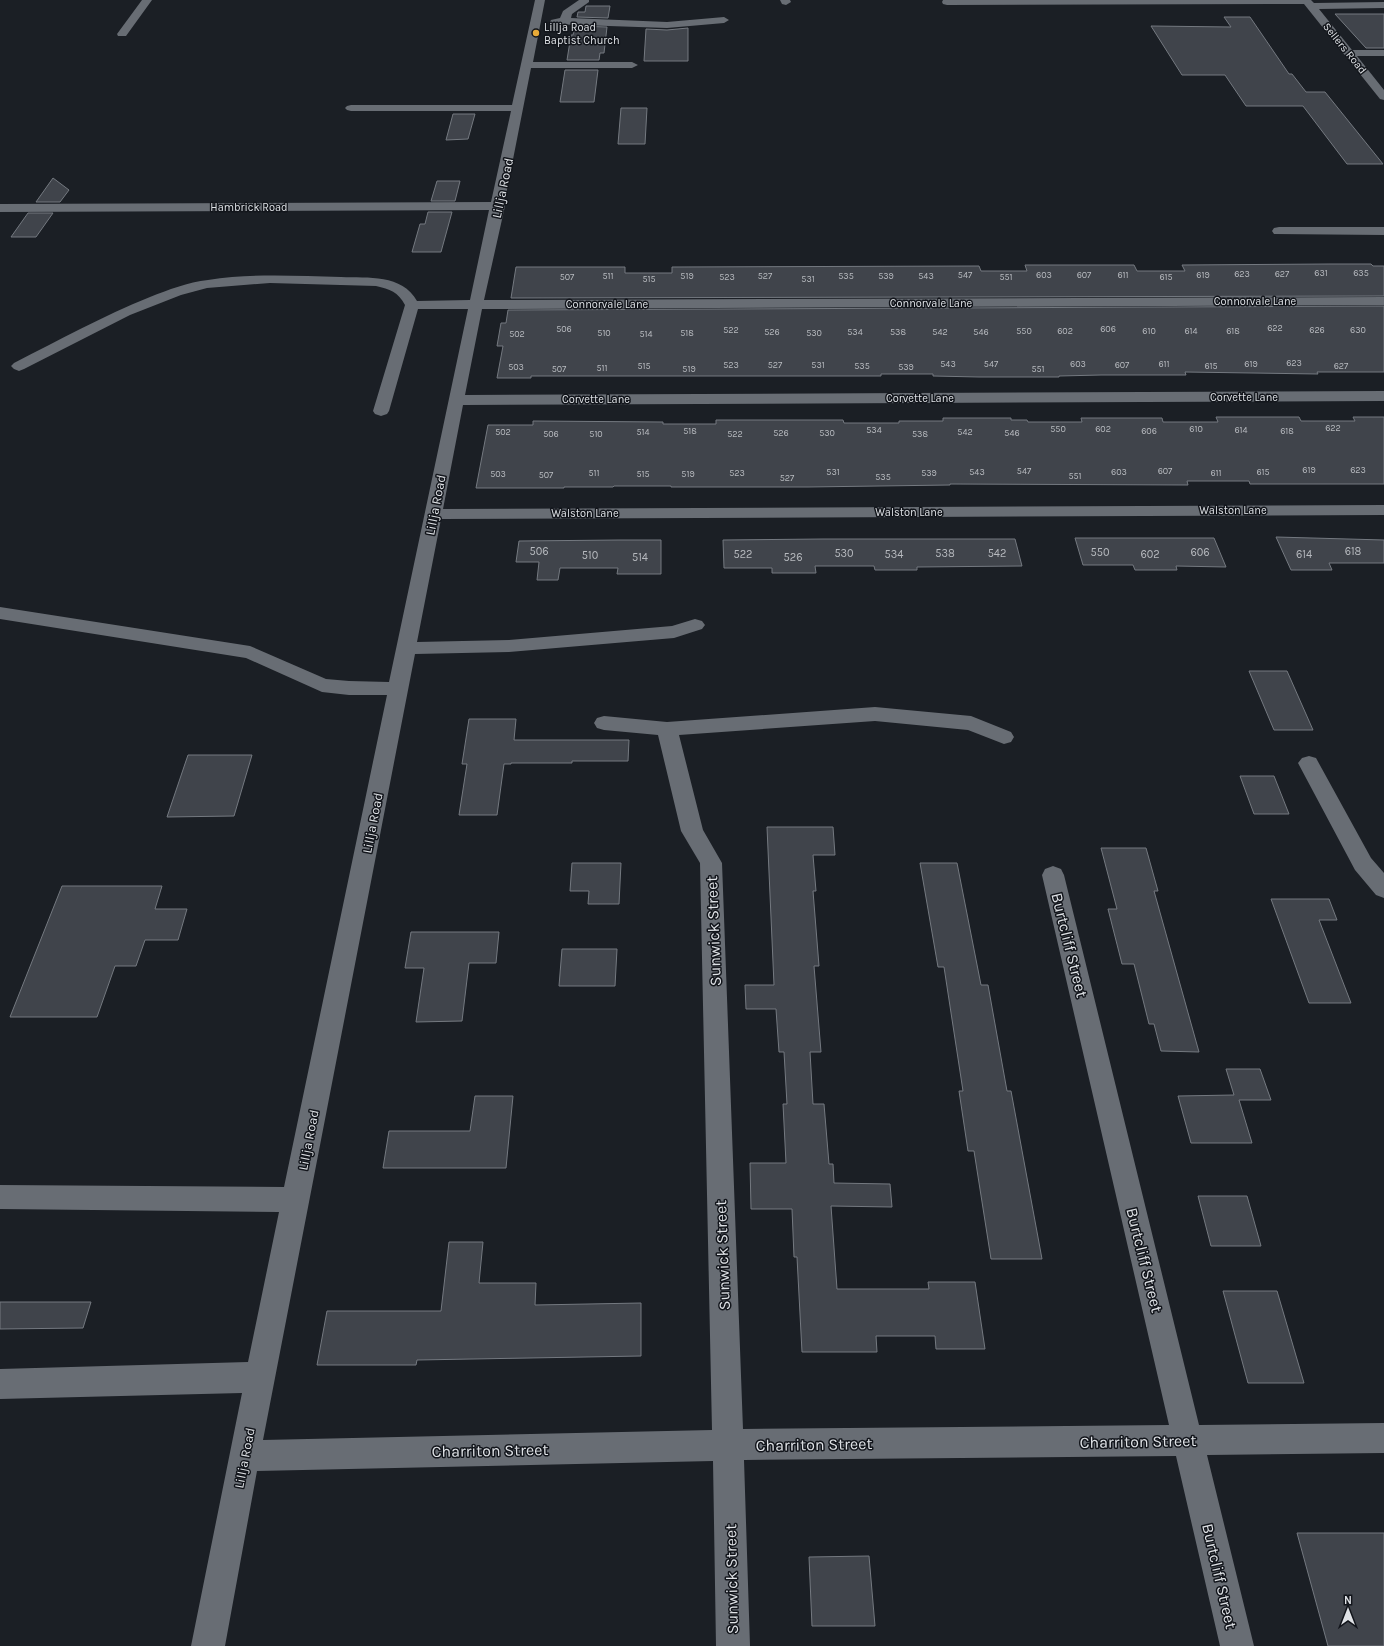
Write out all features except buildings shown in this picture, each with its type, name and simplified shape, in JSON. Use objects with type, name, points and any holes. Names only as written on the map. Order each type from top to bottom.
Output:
[{"type":"street","points":[[122,34],[147,0]]},
{"type":"street","name":"Lillja Road","points":[[208,1646],[244,1456],[456,400],[498,206],[540,0]]},
{"type":"street","points":[[565,21],[567,13],[584,2],[584,0]]},
{"type":"street","points":[[947,2],[1308,2],[1384,5]]},
{"type":"street","name":"Sellers Road","points":[[1308,2],[1384,97]]},
{"type":"street","points":[[536,22],[565,21],[667,25],[724,20]]},
{"type":"street","points":[[1349,53],[1384,53]]},
{"type":"street","points":[[527,65],[632,65]]},
{"type":"street","points":[[351,108],[518,108]]},
{"type":"street","name":"Hambrick Road","points":[[0,208],[498,206]]},
{"type":"street","points":[[1279,231],[1384,231]]},
{"type":"street","points":[[19,366],[125,312],[176,292],[207,284],[270,279],[376,282],[395,286],[406,294],[412,305],[381,411]]},
{"type":"street","name":"Connorvale Lane","points":[[412,305],[1384,301]]},
{"type":"street","name":"Corvette Lane","points":[[456,400],[1384,396]]},
{"type":"street","name":"Walston Lane","points":[[434,514],[1384,510]]},
{"type":"street","points":[[0,613],[250,652],[322,685],[349,688],[399,689]]},
{"type":"street","points":[[407,648],[509,646],[589,640],[674,632],[694,625]]},
{"type":"street","points":[[604,723],[667,729],[875,714],[970,723],[1004,737]]},
{"type":"street","name":"Sunwick Street","points":[[667,729],[692,831],[711,863],[733,1646]]},
{"type":"street","points":[[1309,763],[1363,864],[1384,889]]},
{"type":"street","name":"Burtcliff Street","points":[[1053,875],[1189,1440],[1236,1646]]},
{"type":"street","points":[[0,1197],[296,1200]]},
{"type":"street","points":[[0,1384],[261,1377]]},
{"type":"street","name":"Charriton Street","points":[[244,1456],[728,1445],[1384,1438]]},
{"type":"place","name":"Lillja Road Baptist Church","points":[[536,33]]}]
